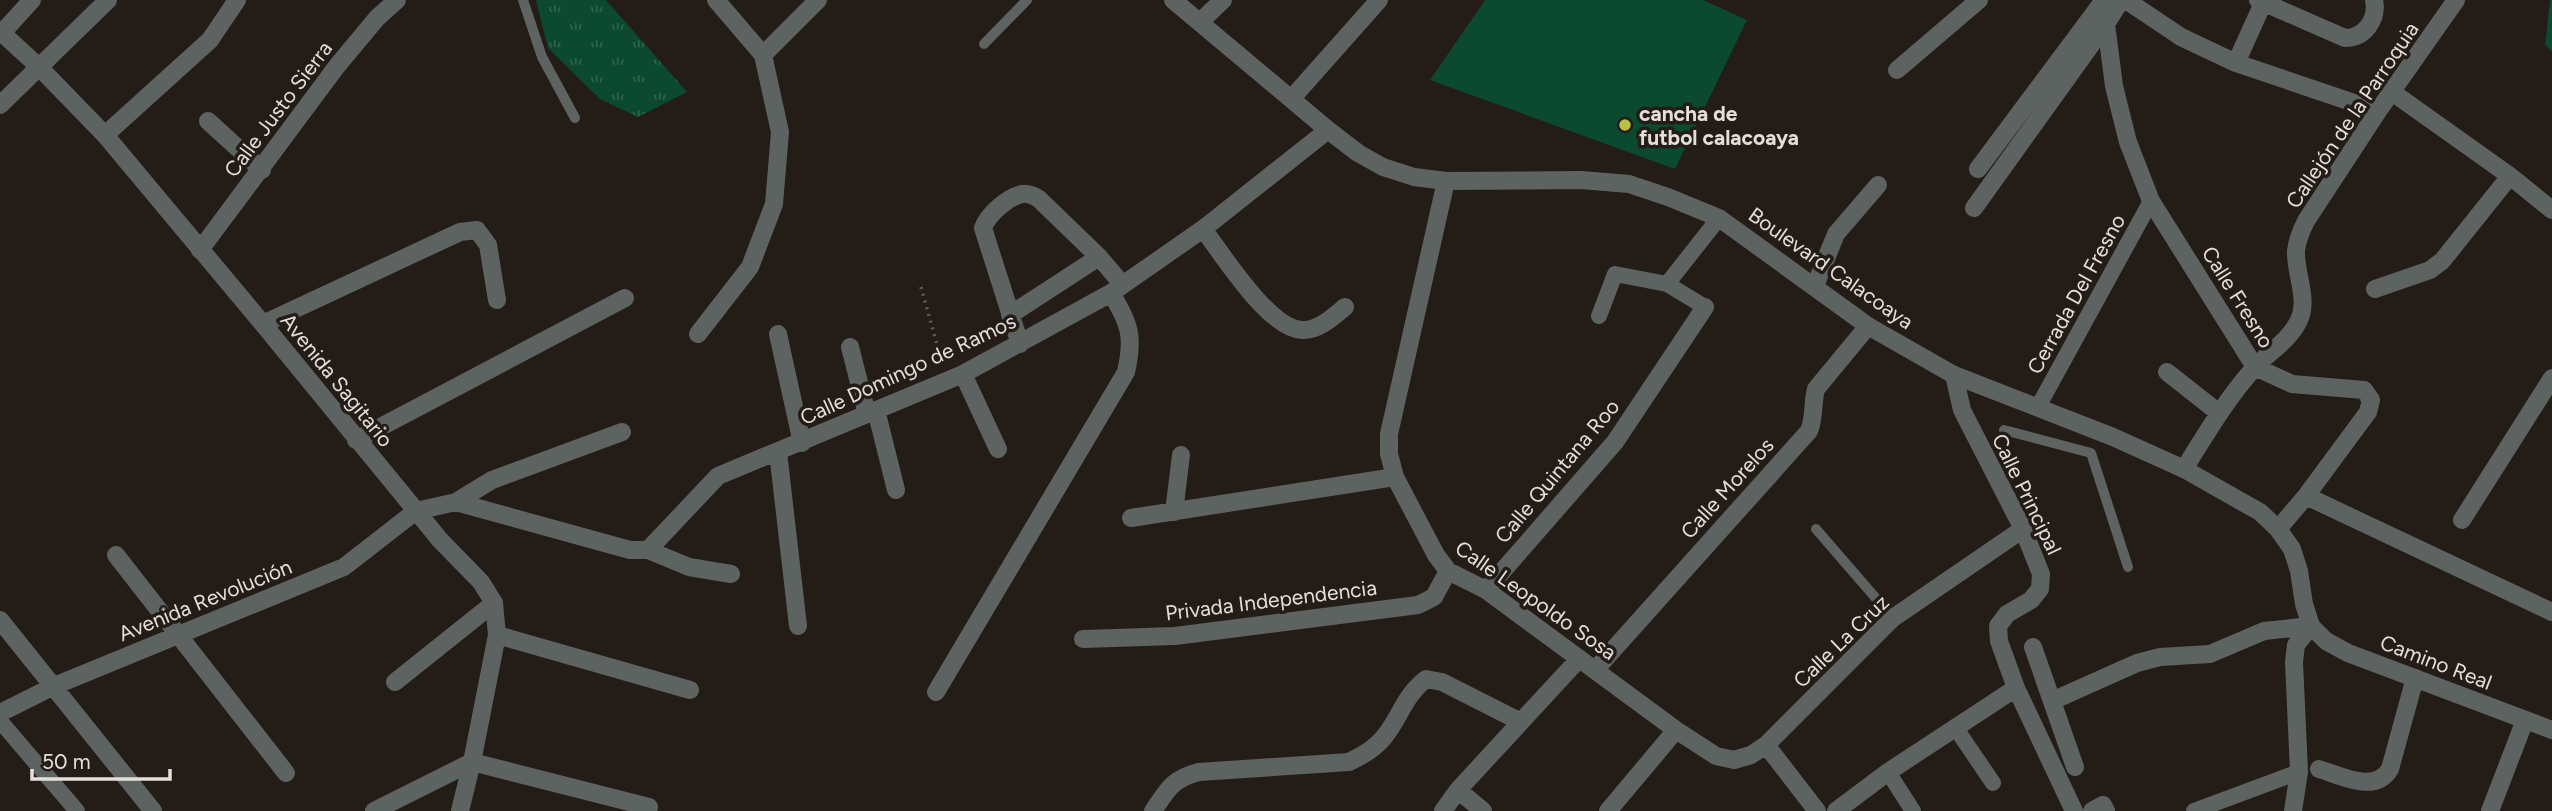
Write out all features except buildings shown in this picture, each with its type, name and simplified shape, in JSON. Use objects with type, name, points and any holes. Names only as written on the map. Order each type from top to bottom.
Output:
[{"type":"street","points":[[1,32],[32,0]]},
{"type":"street","points":[[0,105],[108,0]]},
{"type":"street","points":[[105,135],[210,40],[237,0]]},
{"type":"street","name":"Calle Justo Sierra","points":[[201,250],[337,66],[397,0]]},
{"type":"street","points":[[698,334],[750,267],[774,204],[780,132],[763,55],[716,0]]},
{"type":"street","points":[[763,55],[818,0]]},
{"type":"street","name":"Boulevard Calacoaya","points":[[1173,0],[1328,130],[1358,153],[1383,167],[1414,177],[1446,181],[1581,180],[1629,184],[1668,197],[1719,218],[1868,326],[1954,374],[2113,437],[2184,469],[2260,512],[2278,529],[2292,549],[2300,571],[2304,604],[2311,626]]},
{"type":"street","points":[[1200,22],[1223,0]]},
{"type":"street","points":[[1292,98],[1379,0]]},
{"type":"street","points":[[1897,70],[1979,0]]},
{"type":"street","points":[[1978,169],[2104,0]]},
{"type":"street","points":[[1973,208],[2124,0],[2181,37],[2236,63],[2378,111]]},
{"type":"street","points":[[2236,63],[2260,1],[2345,38],[2356,38],[2364,32],[2372,19],[2376,9],[2374,0]]},
{"type":"street","name":"Callejón de la Parroquia","points":[[2184,469],[2219,413],[2255,367],[2293,330],[2300,318],[2302,306],[2296,253],[2306,221],[2378,111],[2456,0]]},
{"type":"street","name":"Calle Fresno","points":[[2106,24],[2114,86],[2128,142],[2151,201],[2255,367],[2292,384],[2364,390],[2371,400],[2368,412],[2278,529]]},
{"type":"street","name":"Avenida Sagitario","points":[[1,32],[105,135],[415,511],[481,582],[494,603]]},
{"type":"street","points":[[2392,92],[2510,176],[2552,210]]},
{"type":"street","points":[[208,121],[262,170]]},
{"type":"street","name":"Calle Domingo de Ramos","points":[[648,550],[718,476],[955,377],[1117,289],[1203,229],[1328,130]]},
{"type":"street","points":[[2375,289],[2430,270],[2442,261],[2510,176]]},
{"type":"street","name":"Calle Leopoldo Sosa","points":[[1446,181],[1390,434],[1389,454],[1395,477],[1436,555],[1448,571],[1486,590],[1676,730],[1716,755],[1734,760],[1751,755],[1766,745]]},
{"type":"street","points":[[1815,286],[1836,234],[1878,186]]},
{"type":"street","points":[[936,692],[1126,372],[1131,347],[1127,320],[1117,289],[1099,257],[1039,199],[1023,194],[1014,197],[991,214],[983,228],[1020,344]]},
{"type":"street","name":"Cerrada Del Fresno","points":[[2038,407],[2151,201]]},
{"type":"street","points":[[1667,285],[1719,218]]},
{"type":"street","points":[[1203,229],[1261,305],[1280,323],[1302,330],[1325,323],[1345,307]]},
{"type":"street","points":[[263,324],[460,232],[477,230],[488,245],[497,300]]},
{"type":"street","points":[[1010,316],[1099,257]]},
{"type":"street","points":[[1600,316],[1615,274],[1667,285],[1705,307]]},
{"type":"street","points":[[356,440],[625,298]]},
{"type":"street","name":"Calle Quintana Roo","points":[[1486,590],[1615,442],[1705,307]]},
{"type":"street","name":"Calle Morelos","points":[[1595,670],[1809,431],[1814,419],[1812,402],[1816,389],[1868,326]]},
{"type":"street","points":[[778,334],[802,443]]},
{"type":"street","points":[[850,347],[896,490]]},
{"type":"street","points":[[2167,372],[2219,413]]},
{"type":"street","name":"Calle Principal","points":[[1954,374],[1962,410],[2023,529],[2041,575],[2040,589],[2031,600],[2007,614],[1998,626],[1999,641],[2016,688],[2074,811]]},
{"type":"street","points":[[955,377],[998,449]]},
{"type":"street","points":[[2462,520],[2552,378]]},
{"type":"street","points":[[415,511],[456,502],[492,480],[622,432]]},
{"type":"street","points":[[779,452],[798,625]]},
{"type":"street","points":[[1174,512],[1181,455]]},
{"type":"street","points":[[1131,518],[1395,477]]},
{"type":"street","points":[[2306,496],[2552,612]]},
{"type":"street","points":[[456,502],[630,550],[648,550],[689,567],[731,574]]},
{"type":"street","name":"Avenida Revolución","points":[[0,713],[54,686],[344,567],[415,511]]},
{"type":"street","name":"Calle La Cruz","points":[[1766,745],[1894,618],[2023,529]]},
{"type":"street","points":[[116,555],[286,773]]},
{"type":"street","name":"Privada Independencia","points":[[1083,639],[1175,636],[1418,605],[1434,597],[1448,571]]},
{"type":"street","points":[[460,811],[496,635],[494,603]]},
{"type":"street","points":[[395,682],[494,603]]},
{"type":"street","points":[[0,620],[153,811]]},
{"type":"street","points":[[2052,701],[2137,663],[2160,657],[2210,654],[2264,631],[2311,626]]},
{"type":"street","points":[[2293,811],[2299,772],[2294,662],[2297,645],[2311,626]]},
{"type":"street","name":"Camino Real","points":[[2311,626],[2326,641],[2348,653],[2552,730]]},
{"type":"street","points":[[496,635],[690,690]]},
{"type":"street","points":[[2033,647],[2075,767]]},
{"type":"street","points":[[1443,811],[1458,790],[1579,659]]},
{"type":"street","points":[[2319,769],[2366,783],[2376,783],[2385,778],[2390,769],[2415,678]]},
{"type":"street","points":[[1153,811],[1167,790],[1182,776],[1349,762],[1368,753],[1384,737],[1413,690],[1426,679],[1442,682],[1521,722]]},
{"type":"street","points":[[1836,811],[1888,772],[2016,688]]},
{"type":"street","points":[[2490,811],[2525,720]]},
{"type":"street","points":[[0,721],[77,811]]},
{"type":"street","points":[[1955,727],[1993,783]]},
{"type":"street","points":[[1608,811],[1676,730]]},
{"type":"street","points":[[1766,745],[1817,811]]},
{"type":"street","points":[[374,811],[472,762],[649,807]]},
{"type":"street","points":[[1888,772],[1913,811]]},
{"type":"street","points":[[2194,811],[2299,772]]},
{"type":"street","points":[[1458,790],[1483,811]]},
{"type":"street","points":[[2092,811],[2103,805],[2106,811]]},
{"type":"lane","points":[[523,0],[542,57],[575,118]]},
{"type":"lane","points":[[984,44],[1027,0]]},
{"type":"lane","points":[[2004,430],[2091,453]]},
{"type":"lane","points":[[2091,453],[2113,437]]},
{"type":"lane","points":[[2091,453],[2127,567]]},
{"type":"lane","points":[[1816,529],[1894,618]]},
{"type":"path","points":[[921,287],[955,377]]},
{"type":"green space","points":[[536,0],[606,0],[687,92],[638,117],[600,99],[548,48]]},
{"type":"green space","name":"cancha de futbol calacoaya","points":[[1485,0],[1703,0],[1747,20],[1675,169],[1430,80]]},
{"type":"green space","points":[[2552,0],[2552,51],[2545,45]]},
{"type":"place","name":"cancha de futbol calacoaya","points":[[1625,125]]}]
